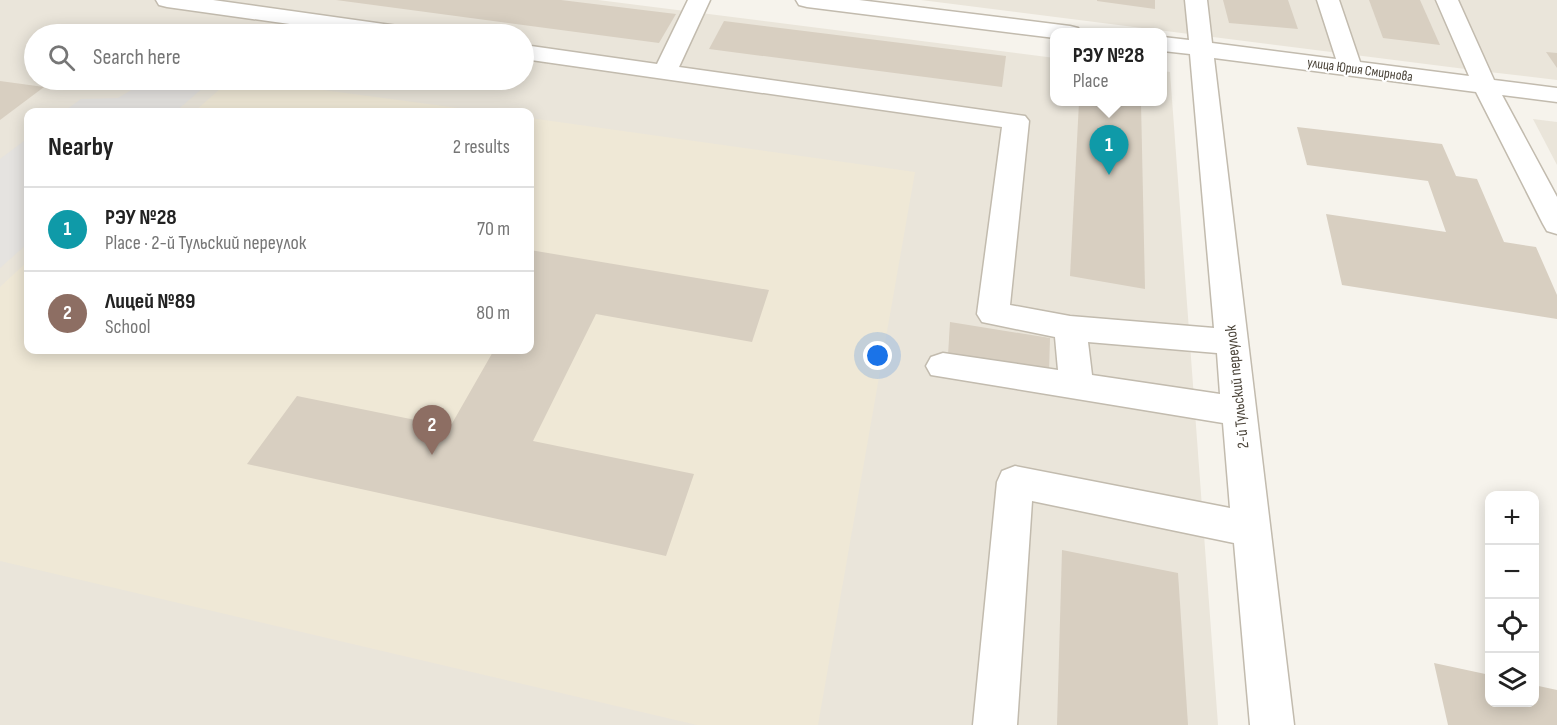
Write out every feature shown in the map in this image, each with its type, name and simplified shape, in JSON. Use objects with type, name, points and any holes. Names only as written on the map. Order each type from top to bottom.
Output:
[{"type":"street","points":[[167,0],[335,24]]},
{"type":"street","points":[[665,72],[699,0]]},
{"type":"street","points":[[807,0],[886,5],[1050,30]]},
{"type":"street","name":"2-й Тульский переулок","points":[[1196,0],[1272,725]]},
{"type":"street","points":[[1328,0],[1350,67]]},
{"type":"street","points":[[1447,0],[1485,86],[1557,224]]},
{"type":"street","name":"улица Юрия Смирнова","points":[[1167,45],[1557,95]]},
{"type":"street","points":[[534,53],[1016,121],[993,314],[1070,328],[1231,342]]},
{"type":"street","points":[[1070,328],[1077,386]]},
{"type":"street","points":[[943,366],[1238,411]]},
{"type":"street","points":[[995,725],[1015,482],[1251,529]]},
{"type":"shaded area","points":[[0,0],[598,0],[1050,57],[1050,106],[1167,106],[1167,72],[1170,72],[1218,725],[0,725]]},
{"type":"shaded area","points":[[921,0],[1557,0],[1557,80],[1167,31],[1167,28],[1142,28]]},
{"type":"shaded area","points":[[131,90],[200,90],[180,108],[69,108],[81,99],[118,98]]},
{"type":"shaded area","points":[[219,90],[324,90],[458,108],[198,108]]},
{"type":"shaded area","points":[[534,119],[915,172],[818,725],[697,725],[0,561],[0,287],[24,265],[24,354],[534,354]]},
{"type":"shaded area","points":[[1533,119],[1557,122],[1557,165]]},
{"type":"shaded area","points":[[24,141],[24,247],[0,268],[0,159]]},
{"type":"building","points":[[336,0],[561,0],[676,14],[659,43],[534,26],[534,24],[516,24]]},
{"type":"building","points":[[1155,0],[1155,9],[1097,1]]},
{"type":"building","points":[[1223,0],[1288,0],[1298,29],[1229,23]]},
{"type":"building","points":[[1369,0],[1420,0],[1440,45],[1383,38]]},
{"type":"building","points":[[724,21],[1006,56],[1002,87],[709,49]]},
{"type":"building","points":[[1546,52],[1557,53],[1557,68]]},
{"type":"building","points":[[0,81],[24,84],[24,90],[40,90],[0,120]]},
{"type":"building","points":[[1079,106],[1141,106],[1145,289],[1070,276]]},
{"type":"building","points":[[1297,127],[1442,144],[1456,176],[1477,179],[1504,242],[1536,247],[1557,295],[1557,319],[1342,285],[1326,214],[1446,232],[1428,181],[1307,165]]},
{"type":"building","points":[[534,251],[769,290],[752,342],[596,314],[533,441],[694,474],[666,556],[247,464],[297,396],[450,427],[492,354],[534,354]]},
{"type":"building","points":[[950,322],[1050,338],[1049,372],[948,355]]},
{"type":"building","points":[[1062,550],[1178,573],[1188,725],[1057,725]]},
{"type":"building","points":[[1434,663],[1485,674],[1485,707],[1539,707],[1539,686],[1557,690],[1557,725],[1448,725]]},
{"type":"place","name":"РЭУ №28","points":[[1109,175]]},
{"type":"place","name":"Лицей №89","points":[[432,455]]}]
